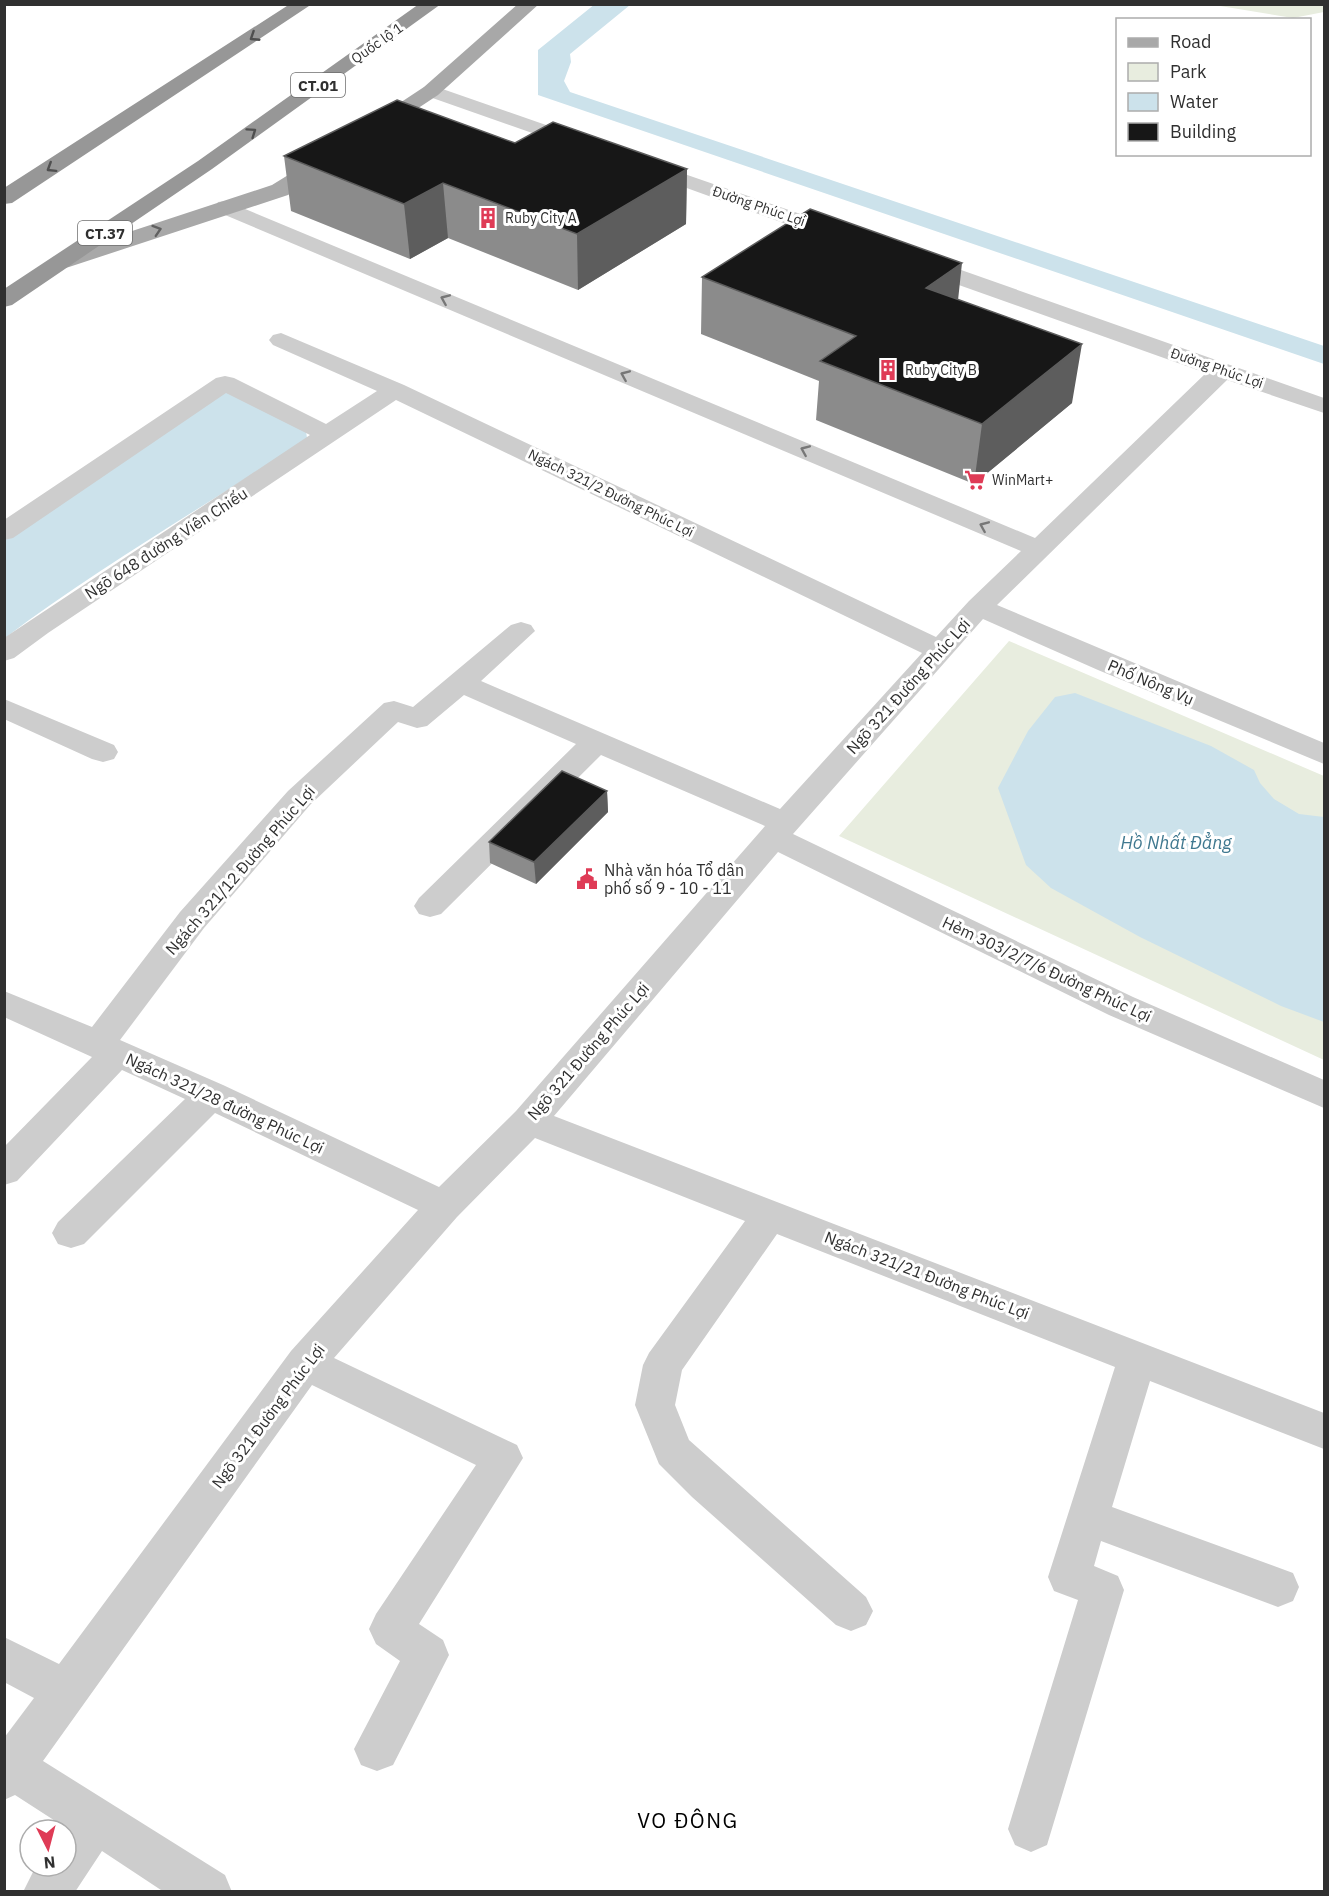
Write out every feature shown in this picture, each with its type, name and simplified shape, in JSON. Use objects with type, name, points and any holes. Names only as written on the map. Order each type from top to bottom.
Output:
[{"type":"highway","points":[[4,198],[99,139],[303,4]]},
{"type":"highway","name":"Quốc lộ 1","points":[[205,165],[432,4]]},
{"type":"highway","name":"CT.37","points":[[4,300],[205,165]]},
{"type":"main road","points":[[61,262],[280,190],[431,91],[530,4]]},
{"type":"street","points":[[431,91],[602,151]]},
{"type":"street","name":"Đường Phúc Lợi","points":[[624,159],[859,242]]},
{"type":"street","points":[[226,207],[1038,549]]},
{"type":"street","name":"Đường Phúc Lợi","points":[[903,257],[1324,406]]},
{"type":"street","name":"Ngách 321/2 Đường Phúc Lợi","points":[[280,340],[395,390],[940,650]]},
{"type":"street","name":"Ngõ 321 Đường Phúc Lợi","points":[[8,1772],[305,1363],[444,1206],[529,1121],[779,830],[979,607],[1223,370]]},
{"type":"street","points":[[4,532],[225,383],[328,435]]},
{"type":"street","name":"Ngõ 648 đường Viên Chiếu","points":[[4,652],[38,627],[395,390]]},
{"type":"street","name":"Phố Nông Vụ","points":[[979,607],[1108,664],[1324,754]]},
{"type":"street","points":[[521,631],[461,683],[597,741],[779,830]]},
{"type":"street","name":"Ngách 321/12 Đường Phúc Lợi","points":[[107,1049],[192,920],[299,798],[394,710],[417,719],[461,683]]},
{"type":"street","points":[[4,708],[103,752]]},
{"type":"street","points":[[430,906],[597,741]]},
{"type":"street","name":"Hẻm 303/2/7/6 Đường Phúc Lợi","points":[[779,830],[1121,1006],[1324,1095]]},
{"type":"street","name":"Ngách 321/28 đường Phúc Lợi","points":[[4,1003],[211,1095],[444,1206]]},
{"type":"street","points":[[4,1171],[107,1049]]},
{"type":"street","points":[[71,1233],[211,1095]]},
{"type":"street","name":"Ngách 321/21 Đường Phúc Lợi","points":[[529,1121],[1324,1431]]},
{"type":"street","points":[[770,1215],[663,1365],[655,1405],[673,1451],[706,1484],[851,1611]]},
{"type":"street","points":[[1031,1829],[1103,1590],[1069,1577],[1138,1357]]},
{"type":"street","points":[[305,1363],[503,1458],[392,1629],[427,1655],[377,1749]]},
{"type":"street","points":[[1087,1517],[1278,1587]]},
{"type":"street","points":[[4,1658],[65,1691]]},
{"type":"street","points":[[8,1772],[95,1820],[208,1892]]},
{"type":"street","points":[[78,1845],[95,1820]]},
{"type":"street","points":[[47,1892],[56,1878]]},
{"type":"green space","points":[[1214,5],[1324,5],[1324,12],[1293,18]]},
{"type":"green space","points":[[1009,641],[1324,776],[1324,1060],[839,836]]},
{"type":"water","points":[[595,4],[630,5],[570,54],[571,62],[564,81],[570,92],[1324,346],[1324,364],[538,95],[538,50]]},
{"type":"water","points":[[229,392],[306,431],[307,438],[116,561],[5,638],[5,538],[219,393]]},
{"type":"water","name":"Hồ Nhất Đẳng","points":[[1075,693],[1211,746],[1254,770],[1260,783],[1274,799],[1299,814],[1324,817],[1324,1022],[1281,1006],[1140,937],[1051,888],[1026,865],[998,788],[1028,731],[1055,697]]},
{"type":"building","points":[[397,100],[515,143],[553,122],[687,169],[577,234],[443,183],[404,204],[284,156]]},
{"type":"building","points":[[810,209],[962,263],[926,288],[1082,344],[982,424],[820,361],[856,336],[702,277]]},
{"type":"building","points":[[562,771],[607,791],[534,862],[489,842]]},
{"type":"place","name":"Ruby City A","points":[[488,218]]},
{"type":"place","name":"Ruby City B","points":[[888,370]]},
{"type":"place","name":"WinMart+","points":[[975,480]]},
{"type":"place","name":"Nhà văn hóa Tổ dân phố số 9 - 10 - 11","points":[[587,879]]},
{"type":"district","name":"VO ĐÔNG","points":[[688,1820]]}]
